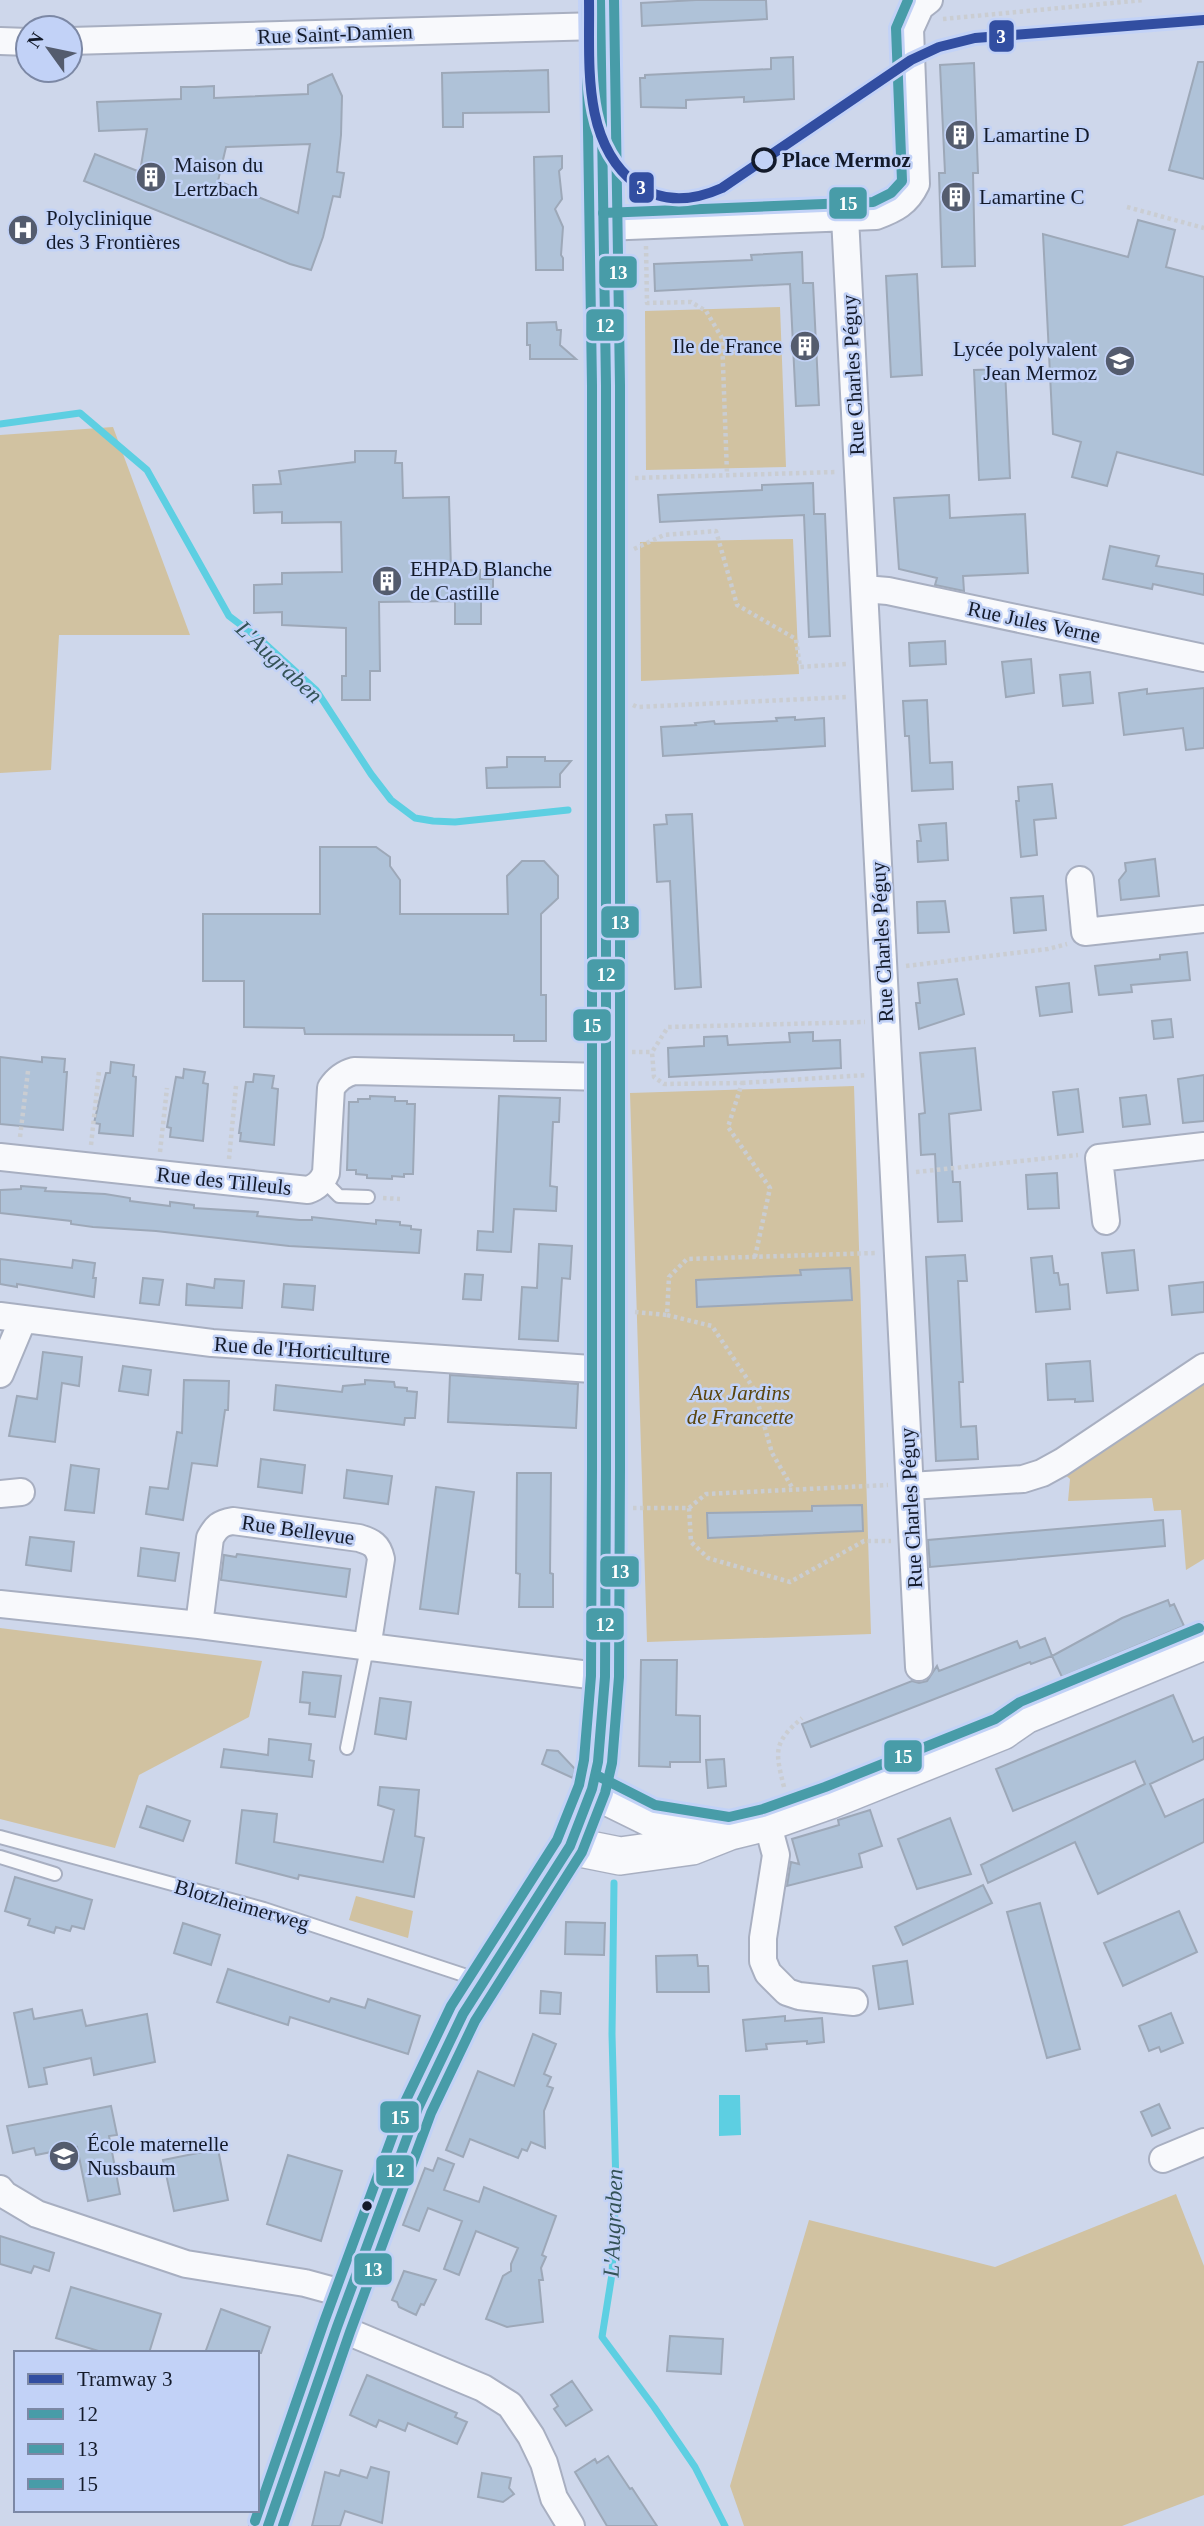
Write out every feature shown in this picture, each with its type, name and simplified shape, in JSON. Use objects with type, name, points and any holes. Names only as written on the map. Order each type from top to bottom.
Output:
[{"type":"main road","points":[[268,2526],[418,2108],[442,2055],[482,1982],[570,1846],[592,1789],[598,1762],[606,1677],[606,1310],[616,1065],[607,702],[607,479],[600,13]]},
{"type":"main road","points":[[570,1846],[620,1856],[692,1846],[730,1831],[767,1822],[830,1800],[1002,1731],[1025,1715],[1204,1641]]},
{"type":"main road","points":[[592,1789],[651,1818],[730,1831]]},
{"type":"street","points":[[604,227],[876,216],[896,209],[910,197],[916,184],[910,29],[924,4]]},
{"type":"street","name":"Rue Saint-Damien","points":[[84,40],[600,13]]},
{"type":"street","name":"Rue Charles Péguy","points":[[845,217],[919,1667]]},
{"type":"street","name":"Rue Jules Verne","points":[[864,589],[888,591],[1204,658]]},
{"type":"street","points":[[1080,880],[1085,932],[1204,919]]},
{"type":"street","name":"Rue des Tilleuls","points":[[9,1158],[307,1190],[315,1188],[326,1173],[331,1088],[345,1073],[616,1065]]},
{"type":"street","points":[[1106,1222],[1100,1158],[1204,1146]]},
{"type":"street","points":[[0,1374],[11,1317]]},
{"type":"street","name":"Rue de l'Horticulture","points":[[11,1317],[212,1343],[606,1370]]},
{"type":"street","points":[[910,1486],[1023,1479],[1042,1473],[1204,1367]]},
{"type":"street","name":"Rue Bellevue","points":[[199,1625],[209,1538],[215,1527],[223,1522],[233,1521],[284,1527],[359,1538],[379,1548],[381,1559],[367,1648]]},
{"type":"street","points":[[2,1597],[367,1648],[606,1677]]},
{"type":"street","points":[[767,1822],[776,1855],[763,1938],[763,1961],[768,1973],[787,1992],[799,1996],[854,2002]]},
{"type":"street","points":[[1163,2159],[1204,2142]]},
{"type":"street","points":[[0,2189],[5,2195],[37,2214],[186,2264],[305,2283],[343,2311],[483,2388],[510,2405],[531,2436],[544,2463],[554,2498],[571,2526]]},
{"type":"street","points":[[552,2526],[554,2498]]},
{"type":"lane","points":[[323,1180],[339,1196],[368,1197]]},
{"type":"lane","points":[[347,1748],[367,1648]]},
{"type":"lane","name":"Blotzheimerweg","points":[[0,1838],[264,1909],[482,1982]]},
{"type":"lane","points":[[0,1857],[55,1874]]},
{"type":"path","points":[[924,4],[939,19],[1144,0]]},
{"type":"path","points":[[1127,207],[1204,228]]},
{"type":"path","points":[[645,226],[647,303],[691,302],[706,311],[722,338],[727,474]]},
{"type":"path","points":[[607,479],[858,471]]},
{"type":"path","points":[[606,556],[633,550],[664,535],[716,531],[737,605],[796,639],[800,667],[867,663]]},
{"type":"path","points":[[607,702],[624,701],[637,707],[869,696]]},
{"type":"path","points":[[883,969],[1048,949],[1066,944],[1085,932]]},
{"type":"path","points":[[886,1021],[668,1027],[652,1052],[654,1077],[664,1084],[742,1083],[889,1073]]},
{"type":"path","points":[[616,1065],[652,1052]]},
{"type":"path","points":[[9,1158],[28,1071]]},
{"type":"path","points":[[89,1167],[99,1071]]},
{"type":"path","points":[[742,1083],[728,1127],[770,1188],[755,1256]]},
{"type":"path","points":[[226,1181],[236,1086]]},
{"type":"path","points":[[158,1174],[167,1088]]},
{"type":"path","points":[[894,1174],[1071,1155],[1100,1158]]},
{"type":"path","points":[[667,1315],[669,1278],[687,1259],[898,1252]]},
{"type":"path","points":[[606,1310],[667,1315],[712,1326],[754,1389],[772,1453],[793,1489]]},
{"type":"path","points":[[606,1508],[689,1508],[706,1494],[876,1485],[910,1486]]},
{"type":"path","points":[[689,1508],[691,1542],[708,1558],[790,1582],[864,1541],[913,1542]]},
{"type":"path","points":[[785,1789],[777,1759],[782,1735],[802,1718]]},
{"type":"green space","points":[[780,307],[786,467],[646,470],[645,311]]},
{"type":"green space","points":[[113,427],[190,635],[59,635],[51,770],[0,773],[0,435]]},
{"type":"green space","points":[[793,539],[799,674],[641,681],[640,542]]},
{"type":"green space","name":"Aux Jardins de Francette","points":[[854,1086],[871,1634],[647,1642],[630,1093]]},
{"type":"green space","points":[[1204,1382],[1204,1559],[1186,1570],[1181,1510],[1154,1511],[1152,1498],[1068,1501],[1070,1479],[1062,1472]]},
{"type":"green space","points":[[0,1628],[262,1661],[249,1717],[139,1775],[115,1848],[0,1819]]},
{"type":"green space","points":[[356,1896],[413,1911],[408,1938],[349,1920]]},
{"type":"green space","points":[[1176,2194],[1204,2266],[1204,2495],[1122,2526],[744,2526],[730,2486],[809,2220],[995,2267]]},
{"type":"water","points":[[719,2095],[740,2095],[741,2135],[719,2136]]},
{"type":"building","points":[[766,0],[767,19],[642,26],[641,3]]},
{"type":"building","points":[[793,57],[794,99],[744,102],[744,97],[686,100],[686,108],[641,107],[640,78],[645,78],[645,75],[771,69],[771,58]]},
{"type":"building","points":[[1198,62],[1204,62],[1204,179],[1169,170]]},
{"type":"building","points":[[974,63],[978,173],[973,173],[975,266],[942,267],[939,173],[945,173],[940,65]]},
{"type":"building","points":[[548,70],[549,112],[463,113],[463,127],[443,127],[442,73]]},
{"type":"building","name":"Maison du Lertzbach","points":[[332,74],[342,96],[337,172],[344,173],[340,197],[333,196],[311,270],[84,181],[95,154],[140,172],[147,129],[99,131],[97,102],[181,99],[181,87],[214,86],[214,98],[308,94],[308,85]],"holes":[[[310,144],[298,213],[218,181],[226,147]]]},
{"type":"building","points":[[562,156],[562,168],[559,171],[562,199],[555,209],[563,227],[563,270],[536,270],[534,157]]},
{"type":"building","points":[[1138,220],[1175,230],[1166,267],[1204,277],[1204,475],[1117,452],[1107,486],[1072,477],[1081,442],[1053,434],[1043,234],[1128,257]]},
{"type":"building","name":"Ile de France","points":[[802,252],[803,283],[813,283],[819,405],[796,406],[790,284],[655,291],[654,264],[752,260],[751,255]]},
{"type":"building","points":[[917,274],[922,375],[891,377],[886,276]]},
{"type":"building","points":[[556,322],[557,330],[561,330],[560,345],[576,359],[530,359],[527,323]]},
{"type":"building","points":[[1005,369],[1010,478],[979,480],[974,370]]},
{"type":"building","name":"EHPAD Blanche de Castille","points":[[355,451],[396,451],[395,463],[402,463],[403,498],[449,497],[451,570],[480,570],[480,579],[493,579],[493,600],[481,600],[481,624],[455,624],[455,601],[379,602],[380,671],[370,671],[370,700],[342,700],[342,676],[346,676],[346,628],[282,625],[282,612],[254,613],[254,585],[282,584],[282,573],[342,572],[341,522],[282,523],[282,512],[254,513],[253,485],[281,484],[279,471],[355,462]]},
{"type":"building","points":[[813,483],[814,514],[825,514],[830,636],[809,637],[804,515],[660,522],[658,495],[762,490],[762,485]]},
{"type":"building","points":[[949,495],[950,518],[1025,514],[1028,573],[963,576],[964,591],[935,585],[937,578],[899,569],[894,498]]},
{"type":"building","points":[[1110,546],[1159,556],[1156,566],[1204,574],[1204,595],[1153,584],[1152,589],[1103,579]]},
{"type":"building","points":[[945,641],[946,664],[910,666],[909,643]]},
{"type":"building","points":[[1031,659],[1034,693],[1006,697],[1002,662]]},
{"type":"building","points":[[1090,672],[1093,703],[1063,706],[1060,675]]},
{"type":"building","points":[[1204,688],[1204,748],[1186,750],[1183,728],[1124,735],[1119,693],[1147,689],[1147,694]]},
{"type":"building","points":[[927,700],[930,763],[952,762],[953,789],[912,791],[909,736],[905,736],[903,701]]},
{"type":"building","points":[[795,717],[795,720],[824,718],[825,746],[663,756],[661,727],[714,721],[715,724],[777,721],[776,718]]},
{"type":"building","points":[[507,757],[545,757],[545,761],[571,761],[560,774],[560,787],[487,788],[486,768],[507,767]]},
{"type":"building","points":[[1052,784],[1056,818],[1034,820],[1037,855],[1021,857],[1016,801],[1019,801],[1018,787]]},
{"type":"building","points":[[692,814],[701,987],[675,989],[670,881],[657,882],[654,825],[667,824],[666,815]]},
{"type":"building","points":[[946,823],[948,860],[918,862],[917,841],[921,841],[919,825]]},
{"type":"building","points":[[320,847],[376,847],[390,857],[390,866],[400,880],[400,914],[508,914],[507,876],[522,861],[544,861],[558,876],[558,898],[541,914],[541,995],[546,995],[546,1041],[514,1041],[514,1035],[305,1034],[304,1028],[244,1027],[244,981],[203,981],[203,914],[320,914]]},
{"type":"building","points":[[1155,859],[1159,896],[1121,900],[1119,880],[1126,871],[1125,863]]},
{"type":"building","points":[[1043,896],[1046,930],[1014,933],[1011,898]]},
{"type":"building","points":[[945,901],[949,932],[918,933],[917,902]]},
{"type":"building","points":[[1187,952],[1190,980],[1131,985],[1132,992],[1099,995],[1095,966],[1160,959],[1160,955]]},
{"type":"building","points":[[957,979],[964,1014],[919,1029],[916,1003],[920,1003],[918,983]]},
{"type":"building","points":[[1069,983],[1072,1012],[1040,1016],[1036,987]]},
{"type":"building","points":[[1171,1019],[1173,1037],[1154,1039],[1152,1021]]},
{"type":"building","points":[[813,1032],[813,1041],[840,1040],[841,1068],[669,1077],[668,1048],[704,1046],[704,1037],[727,1036],[728,1045],[790,1042],[789,1033]]},
{"type":"building","points":[[975,1048],[981,1110],[949,1114],[953,1182],[960,1182],[962,1221],[938,1222],[935,1154],[921,1155],[919,1114],[925,1113],[920,1053]]},
{"type":"building","points":[[0,1057],[42,1062],[42,1057],[65,1059],[64,1072],[67,1072],[63,1130],[0,1124]]},
{"type":"building","points":[[111,1062],[134,1065],[133,1076],[136,1077],[133,1136],[99,1133],[100,1124],[94,1123]]},
{"type":"building","points":[[184,1069],[205,1072],[203,1083],[208,1084],[203,1141],[170,1137],[171,1128],[167,1127],[176,1077],[183,1078]]},
{"type":"building","points":[[254,1074],[274,1076],[272,1088],[278,1089],[274,1145],[240,1141],[246,1082],[253,1082]]},
{"type":"building","points":[[1204,1075],[1204,1121],[1183,1123],[1178,1079]]},
{"type":"building","points":[[1078,1089],[1083,1132],[1058,1135],[1053,1092]]},
{"type":"building","points":[[1146,1095],[1150,1124],[1123,1127],[1120,1098]]},
{"type":"building","points":[[370,1096],[395,1097],[395,1101],[415,1104],[413,1174],[404,1174],[404,1177],[392,1176],[392,1179],[367,1178],[367,1175],[356,1174],[356,1170],[347,1170],[349,1102],[370,1099]]},
{"type":"building","points":[[499,1096],[560,1098],[559,1122],[553,1122],[550,1186],[557,1187],[556,1211],[514,1209],[511,1252],[477,1250],[478,1231],[493,1232]]},
{"type":"building","points":[[1057,1173],[1059,1208],[1028,1209],[1026,1175]]},
{"type":"building","points":[[21,1186],[46,1188],[45,1191],[105,1194],[130,1198],[130,1201],[170,1206],[170,1202],[194,1205],[194,1208],[258,1212],[257,1216],[300,1220],[312,1220],[312,1217],[376,1224],[376,1220],[400,1222],[400,1225],[421,1230],[419,1253],[289,1246],[93,1227],[71,1224],[71,1221],[0,1213],[0,1190],[21,1189]]},
{"type":"building","points":[[539,1244],[572,1246],[570,1279],[562,1278],[558,1341],[519,1339],[522,1287],[537,1288]]},
{"type":"building","points":[[1134,1250],[1138,1290],[1107,1293],[1102,1253]]},
{"type":"building","points":[[965,1255],[967,1281],[958,1281],[963,1382],[959,1382],[961,1427],[976,1426],[978,1459],[936,1461],[926,1257]]},
{"type":"building","points":[[1052,1256],[1054,1273],[1058,1273],[1060,1285],[1068,1284],[1070,1309],[1036,1312],[1031,1258]]},
{"type":"building","points":[[0,1259],[72,1268],[73,1260],[95,1263],[94,1297],[17,1284],[17,1287],[0,1284]]},
{"type":"building","points":[[850,1268],[852,1300],[697,1307],[696,1280],[801,1275],[800,1270]]},
{"type":"building","points":[[465,1274],[483,1275],[481,1300],[463,1299]]},
{"type":"building","points":[[143,1278],[163,1280],[159,1305],[140,1303]]},
{"type":"building","points":[[215,1279],[244,1281],[242,1308],[186,1305],[187,1284],[214,1288]]},
{"type":"building","points":[[1204,1282],[1204,1312],[1172,1315],[1169,1286]]},
{"type":"building","points":[[284,1284],[315,1286],[313,1310],[282,1307]]},
{"type":"building","points":[[43,1352],[82,1357],[79,1386],[62,1383],[55,1442],[9,1436],[17,1396],[37,1399]]},
{"type":"building","points":[[1090,1361],[1093,1401],[1048,1400],[1046,1364]]},
{"type":"building","points":[[123,1366],[151,1370],[148,1395],[119,1391]]},
{"type":"building","points":[[450,1375],[578,1384],[576,1428],[448,1422]]},
{"type":"building","points":[[184,1380],[229,1381],[228,1410],[225,1410],[217,1466],[192,1463],[183,1520],[146,1514],[150,1487],[168,1489],[177,1432],[182,1433]]},
{"type":"building","points":[[365,1380],[394,1382],[395,1387],[417,1392],[415,1418],[405,1418],[404,1425],[274,1410],[276,1385],[342,1392],[343,1386],[365,1384]]},
{"type":"building","points":[[261,1459],[305,1465],[302,1493],[258,1487]]},
{"type":"building","points":[[71,1465],[99,1469],[94,1513],[65,1510]]},
{"type":"building","points":[[347,1470],[392,1476],[388,1504],[344,1498]]},
{"type":"building","points":[[517,1473],[551,1473],[550,1573],[553,1574],[553,1607],[519,1607],[520,1574],[516,1573]]},
{"type":"building","points":[[436,1487],[474,1492],[458,1614],[420,1609]]},
{"type":"building","points":[[862,1505],[863,1531],[708,1538],[707,1513],[812,1511],[812,1506]]},
{"type":"building","points":[[1163,1520],[1165,1546],[930,1567],[928,1540]]},
{"type":"building","points":[[30,1537],[74,1542],[71,1571],[26,1565]]},
{"type":"building","points":[[141,1548],[179,1553],[175,1581],[138,1576]]},
{"type":"building","points":[[237,1554],[350,1569],[346,1597],[221,1580],[224,1555],[236,1557]]},
{"type":"building","points":[[1168,1600],[1170,1606],[1174,1604],[1184,1626],[1062,1677],[1052,1656],[1122,1618]]},
{"type":"building","points":[[1045,1638],[1052,1656],[1031,1664],[1030,1662],[811,1747],[802,1724],[912,1681],[927,1681],[937,1666],[939,1671],[1017,1641],[1020,1648]]},
{"type":"building","points":[[641,1660],[677,1660],[676,1715],[700,1716],[700,1762],[670,1762],[670,1767],[639,1766]]},
{"type":"building","points":[[303,1672],[341,1676],[335,1717],[309,1714],[310,1703],[300,1702]]},
{"type":"building","points":[[1173,1695],[1193,1742],[1204,1737],[1204,1759],[1150,1784],[1165,1817],[1204,1799],[1204,1842],[1098,1894],[1075,1842],[988,1883],[981,1865],[1145,1784],[1135,1761],[1013,1811],[996,1769]]},
{"type":"building","points":[[380,1698],[411,1702],[406,1739],[375,1734]]},
{"type":"building","points":[[269,1739],[311,1744],[309,1760],[314,1761],[312,1777],[221,1767],[224,1749],[268,1755]]},
{"type":"building","points":[[547,1750],[558,1751],[575,1769],[573,1778],[542,1764]]},
{"type":"building","points":[[724,1759],[726,1786],[708,1788],[706,1760]]},
{"type":"building","points":[[380,1787],[419,1790],[415,1836],[424,1838],[414,1897],[299,1875],[298,1879],[236,1863],[242,1810],[277,1814],[274,1842],[383,1862],[394,1810],[378,1805]]},
{"type":"building","points":[[147,1806],[190,1821],[183,1841],[140,1827]]},
{"type":"building","points":[[870,1810],[882,1846],[859,1854],[862,1867],[787,1886],[791,1862],[799,1864],[792,1839],[839,1825],[838,1820]]},
{"type":"building","points":[[950,1818],[971,1874],[917,1889],[898,1839]]},
{"type":"building","points":[[15,1877],[92,1900],[84,1929],[72,1926],[70,1931],[56,1927],[54,1933],[28,1925],[30,1919],[5,1911]]},
{"type":"building","points":[[983,1885],[992,1903],[903,1945],[895,1927]]},
{"type":"building","points":[[1040,1903],[1080,2049],[1047,2058],[1007,1912]]},
{"type":"building","points":[[1179,1911],[1197,1952],[1123,1986],[1104,1943]]},
{"type":"building","points":[[566,1922],[605,1923],[604,1955],[565,1954]]},
{"type":"building","points":[[183,1923],[220,1935],[211,1965],[174,1953]]},
{"type":"building","points":[[697,1955],[698,1966],[708,1966],[709,1992],[657,1992],[656,1956]]},
{"type":"building","points":[[907,1961],[913,2004],[879,2009],[873,1966]]},
{"type":"building","points":[[228,1969],[329,2002],[331,1998],[365,2008],[368,1999],[420,2016],[408,2054],[290,2017],[288,2025],[217,2002]]},
{"type":"building","points":[[541,1991],[561,1993],[560,2014],[540,2013]]},
{"type":"building","points":[[32,2009],[34,2019],[82,2010],[86,2026],[147,2014],[155,2062],[94,2075],[91,2058],[44,2068],[47,2084],[29,2087],[14,2013]]},
{"type":"building","points":[[1171,2013],[1183,2043],[1161,2052],[1159,2047],[1149,2051],[1139,2026]]},
{"type":"building","points":[[785,2016],[785,2021],[822,2018],[824,2042],[766,2044],[767,2049],[746,2051],[743,2020]]},
{"type":"building","points":[[533,2034],[556,2044],[544,2074],[551,2077],[547,2086],[553,2088],[544,2111],[545,2148],[531,2142],[527,2151],[522,2149],[518,2158],[470,2139],[463,2157],[446,2150],[478,2071],[514,2086]]},
{"type":"building","points":[[1159,2104],[1170,2128],[1152,2136],[1141,2112]]},
{"type":"building","points":[[111,2106],[117,2135],[109,2136],[120,2194],[88,2201],[77,2147],[36,2155],[34,2148],[13,2153],[7,2126]]},
{"type":"building","points":[[218,2149],[228,2200],[174,2211],[163,2160]]},
{"type":"building","points":[[288,2155],[342,2171],[321,2241],[267,2224]]},
{"type":"building","points":[[438,2158],[454,2164],[444,2190],[479,2202],[484,2187],[556,2216],[542,2255],[546,2257],[541,2268],[543,2280],[539,2280],[543,2322],[507,2327],[486,2319],[503,2276],[511,2271],[518,2248],[476,2231],[459,2275],[444,2269],[462,2221],[428,2208],[419,2231],[403,2225],[425,2168],[433,2171]]},
{"type":"building","points":[[0,2236],[54,2253],[49,2271],[34,2266],[31,2273],[0,2264]]},
{"type":"building","points":[[404,2271],[436,2280],[416,2315],[399,2307],[397,2302],[392,2300]]},
{"type":"building","points":[[71,2287],[161,2314],[150,2351],[98,2351],[56,2338]]},
{"type":"building","points":[[221,2309],[270,2327],[261,2353],[206,2351]]},
{"type":"building","points":[[670,2336],[723,2339],[721,2374],[667,2371]]},
{"type":"building","points":[[367,2375],[457,2413],[455,2417],[467,2422],[457,2444],[408,2423],[405,2431],[379,2420],[376,2427],[350,2415]]},
{"type":"building","points":[[572,2381],[592,2410],[566,2426],[554,2409],[558,2406],[551,2395]]},
{"type":"building","points":[[608,2456],[657,2526],[607,2526],[575,2472],[595,2459],[597,2463]]},
{"type":"building","points":[[371,2467],[389,2472],[382,2523],[345,2511],[340,2526],[312,2526],[325,2472],[339,2476],[341,2470],[367,2478]]},
{"type":"building","points":[[482,2473],[511,2478],[509,2488],[514,2494],[503,2502],[478,2497]]},
{"type":"waterway","name":"L'Augraben","points":[[0,424],[80,413],[147,470],[229,616],[261,640],[316,690],[391,800],[415,818],[455,822],[568,810]]},
{"type":"waterway","name":"L'Augraben","points":[[614,1883],[612,2034],[616,2187],[612,2274],[602,2337],[695,2467],[725,2526]]},
{"type":"tram line","name":"3","points":[[589,0],[592,100],[597,124],[606,146],[618,167],[636,184],[657,195],[678,198],[700,196],[722,188],[911,60],[939,47],[975,38],[1204,20]]},
{"type":"transit line","name":"15","points":[[259,2509],[405,2102],[451,2006],[557,1840],[579,1785],[584,1760],[591,1676],[592,1469],[592,385],[586,0]]},
{"type":"transit line","name":"12","points":[[268,2526],[337,2327],[418,2108],[463,2014],[570,1846],[592,1789],[598,1762],[605,1677],[606,1469],[606,385],[600,0]]},
{"type":"transit line","name":"13","points":[[283,2526],[350,2332],[431,2113],[475,2021],[582,1852],[605,1793],[612,1763],[619,1677],[620,1469],[620,385],[614,0]]},
{"type":"transit line","name":"15","points":[[603,213],[873,202],[891,193],[902,181],[896,28],[908,0]]},
{"type":"transit line","name":"15","points":[[598,1776],[655,1805],[729,1817],[763,1809],[995,1719],[1020,1702],[1199,1628]]},
{"type":"transit line","name":"15","points":[[255,2521],[258,2512]]},
{"type":"place","name":"Lamartine D","points":[[960,135]]},
{"type":"place","name":"Place Mermoz","points":[[764,160]]},
{"type":"place","name":"Maison du Lertzbach","points":[[151,177]]},
{"type":"place","name":"Lamartine C","points":[[956,197]]},
{"type":"place","name":"Polyclinique des 3 Frontières","points":[[23,230]]},
{"type":"place","name":"Ile de France","points":[[805,346]]},
{"type":"place","name":"Lycée polyvalent Jean Mermoz","points":[[1120,361]]},
{"type":"place","name":"EHPAD Blanche de Castille","points":[[387,581]]},
{"type":"place","name":"École maternelle Nussbaum","points":[[64,2156]]}]
